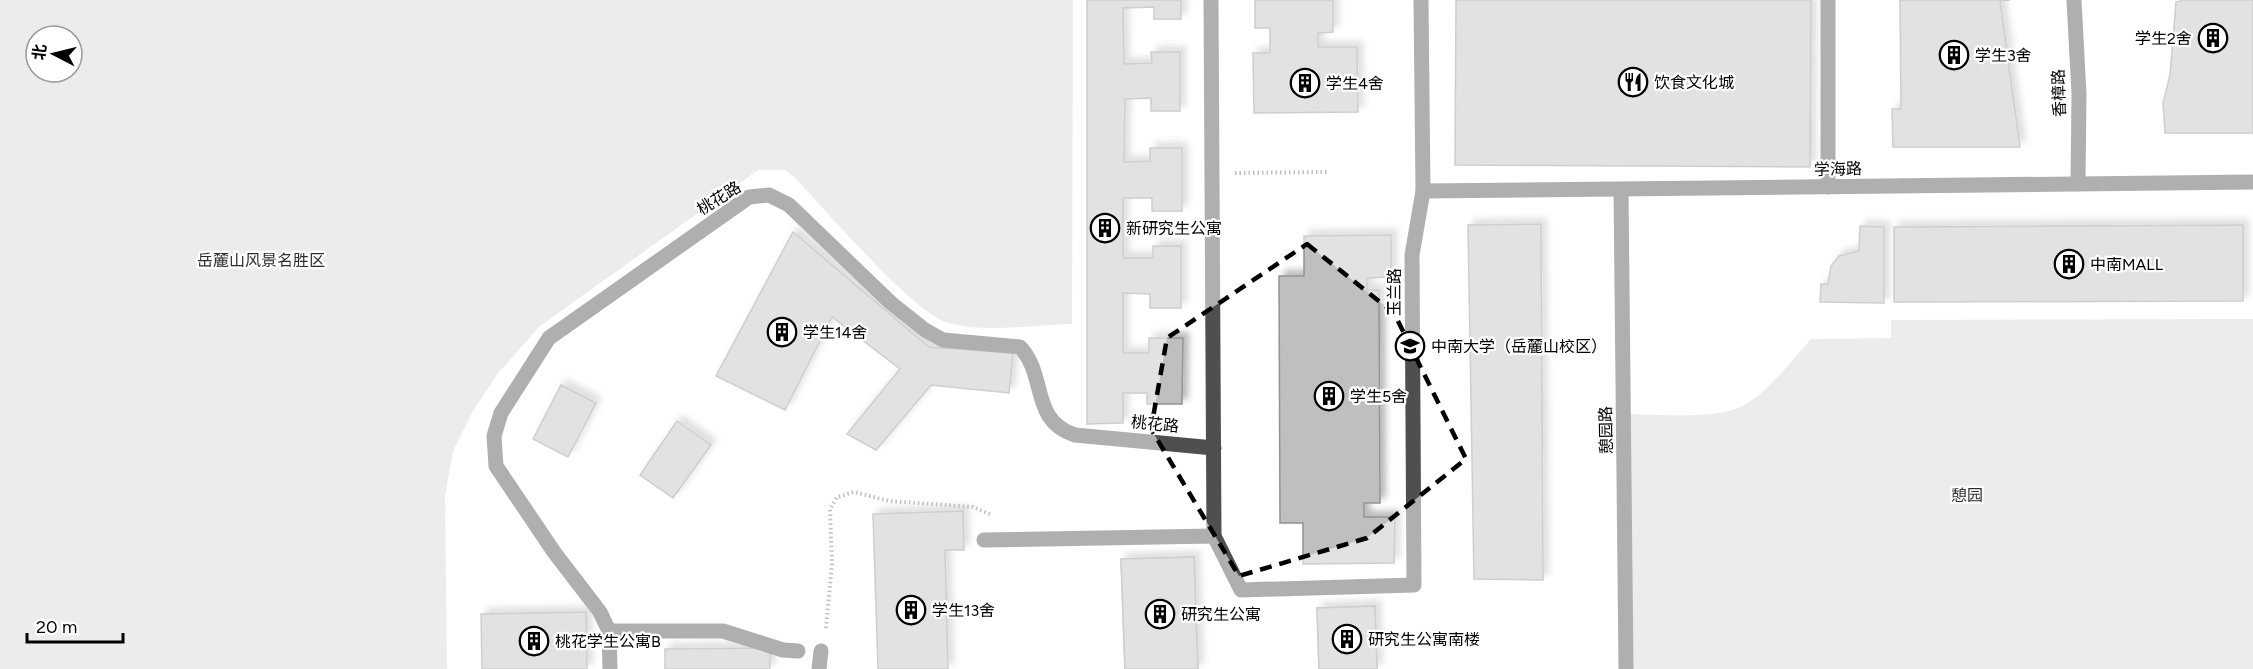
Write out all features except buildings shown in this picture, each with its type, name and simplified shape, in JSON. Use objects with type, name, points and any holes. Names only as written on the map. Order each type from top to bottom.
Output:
[{"type":"street","points":[[984,540],[1214,536],[1211,0]]},
{"type":"street","name":"玉兰路","points":[[1214,536],[1241,590],[1414,585],[1412,255],[1423,192],[1421,0]]},
{"type":"street","points":[[1828,0],[1828,187]]},
{"type":"street","name":"香樟路","points":[[2074,0],[2079,94],[2078,184]]},
{"type":"street","name":"学海路","points":[[1423,192],[2253,182]]},
{"type":"street","name":"憩园路","points":[[1621,190],[1626,669]]},
{"type":"street","name":"桃花路","points":[[610,669],[609,631],[600,612],[554,552],[496,466],[494,436],[501,413],[549,338],[749,197],[769,195],[789,205],[891,303],[925,330],[943,340],[1020,347],[1030,357],[1051,421],[1061,430],[1075,435],[1214,448]]},
{"type":"street","points":[[609,631],[723,631],[783,650],[798,651]]},
{"type":"street","points":[[819,669],[821,651]]},
{"type":"path","points":[[1212,173],[1327,172]]},
{"type":"path","points":[[821,651],[828,620],[832,564],[830,510],[837,497],[854,492],[889,501],[973,507],[987,511],[1015,539]]},
{"type":"highlighted area","points":[[1307,244],[1394,313],[1466,459],[1367,538],[1239,576],[1151,429],[1167,338]]},
{"type":"green space","name":"岳麓山风景名胜区","points":[[0,0],[1073,0],[1072,324],[978,328],[948,323],[933,315],[892,281],[795,178],[785,170],[758,170],[540,326],[499,372],[473,411],[453,451],[445,496],[447,669],[0,669]]},
{"type":"green space","name":"憩园","points":[[2253,319],[2253,669],[1626,669],[1624,414],[1699,415],[1714,414],[1740,407],[1768,387],[1811,339],[1891,338],[1891,320]]},
{"type":"place","name":"学生2舍","points":[[2213,38]]},
{"type":"place","name":"学生3舍","points":[[1954,55]]},
{"type":"place","name":"饮食文化城","points":[[1633,82]]},
{"type":"place","name":"学生4舍","points":[[1305,83]]},
{"type":"place","name":"新研究生公寓","points":[[1105,228]]},
{"type":"place","name":"中南MALL","points":[[2069,264]]},
{"type":"place","name":"学生14舍","points":[[782,332]]},
{"type":"place","name":"中南大学（岳麓山校区）","points":[[1410,346]]},
{"type":"place","name":"学生5舍","points":[[1329,396]]},
{"type":"place","name":"学生13舍","points":[[911,610]]},
{"type":"place","name":"研究生公寓","points":[[1160,614]]},
{"type":"place","name":"研究生公寓南楼","points":[[1347,639]]},
{"type":"place","name":"桃花学生公寓B","points":[[534,641]]}]
